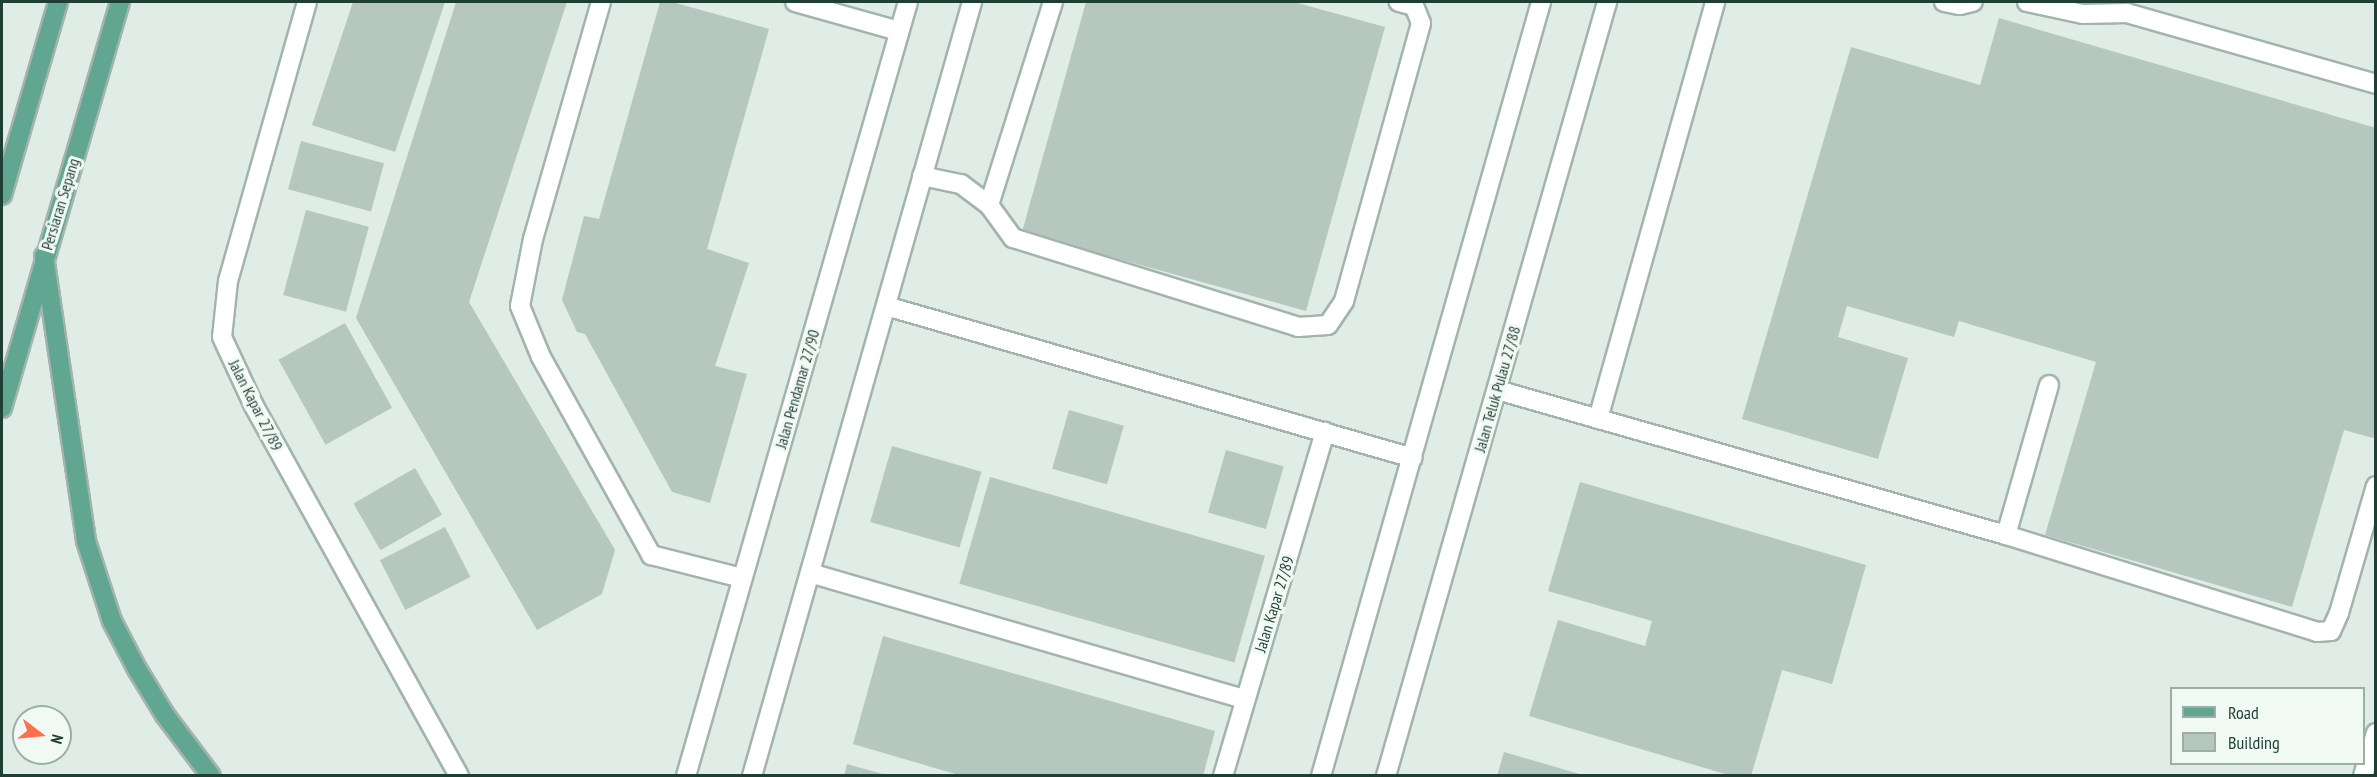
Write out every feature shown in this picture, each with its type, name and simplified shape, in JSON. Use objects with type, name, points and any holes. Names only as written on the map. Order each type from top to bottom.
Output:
[{"type":"main road","points":[[2,195],[58,2]]},
{"type":"main road","name":"Persiaran Sepang","points":[[2,408],[44,256],[120,2]]},
{"type":"main road","points":[[44,256],[86,541],[112,621],[137,669],[165,715],[211,776]]},
{"type":"street","name":"Jalan Kapar 27/89","points":[[308,2],[228,281],[222,337],[260,416],[459,776]]},
{"type":"street","points":[[602,2],[533,239],[520,306],[541,357],[651,555],[742,578]]},
{"type":"street","points":[[795,2],[899,31]]},
{"type":"street","name":"Jalan Pendamar 27/90","points":[[686,776],[908,2]]},
{"type":"street","points":[[752,776],[972,2]]},
{"type":"street","points":[[989,205],[1053,2]]},
{"type":"street","points":[[922,176],[961,184],[989,205],[1013,238],[1298,327],[1328,325],[1344,301],[1421,24],[1414,6],[1399,2]]},
{"type":"street","points":[[1321,776],[1541,2]]},
{"type":"street","name":"Jalan Teluk Pulau 27/88","points":[[1386,776],[1607,2]]},
{"type":"street","points":[[1598,419],[1715,2]]},
{"type":"street","points":[[1944,2],[1960,5],[1973,2]]},
{"type":"street","points":[[2026,2],[2083,14],[2127,13],[2376,84]]},
{"type":"street","points":[[886,306],[1413,458]]},
{"type":"street","points":[[2006,536],[2049,385]]},
{"type":"street","points":[[1497,390],[2006,536],[2317,632],[2331,631],[2339,612],[2376,486]]},
{"type":"street","name":"Jalan Kapar 27/89","points":[[1223,776],[1325,432]]},
{"type":"street","points":[[810,573],[1245,699]]},
{"type":"street","points":[[2363,776],[2376,733]]},
{"type":"building","points":[[353,2],[445,2],[395,152],[312,125]]},
{"type":"building","points":[[456,2],[567,2],[469,302],[615,550],[602,594],[537,630],[356,318]]},
{"type":"building","points":[[660,2],[672,2],[769,29],[707,249],[749,263],[715,366],[747,374],[710,503],[672,492],[585,334],[577,332],[562,300],[584,216],[599,219]]},
{"type":"building","points":[[1086,2],[1294,2],[1385,27],[1306,311],[1022,232]]},
{"type":"building","points":[[1999,18],[2376,128],[2376,431],[2373,438],[2344,430],[2292,607],[2045,535],[2096,362],[1959,321],[1954,337],[1847,306],[1838,337],[1908,358],[1878,459],[1742,419],[1851,47],[1980,85]]},
{"type":"building","points":[[301,141],[384,163],[371,212],[288,189]]},
{"type":"building","points":[[306,210],[369,227],[346,312],[283,295]]},
{"type":"building","points":[[345,323],[392,408],[326,445],[279,360]]},
{"type":"building","points":[[1069,410],[1124,426],[1107,484],[1052,469]]},
{"type":"building","points":[[892,446],[981,472],[960,548],[870,522]]},
{"type":"building","points":[[1226,450],[1284,467],[1266,529],[1208,512]]},
{"type":"building","points":[[415,468],[442,515],[381,550],[354,503]]},
{"type":"building","points":[[990,477],[1265,556],[1234,663],[959,584]]},
{"type":"building","points":[[1580,482],[1866,565],[1832,684],[1782,670],[1751,776],[1732,776],[1529,716],[1558,620],[1645,646],[1652,621],[1548,591]]},
{"type":"building","points":[[445,527],[470,577],[405,610],[380,560]]},
{"type":"building","points":[[883,636],[1215,731],[1203,776],[962,776],[853,744]]},
{"type":"building","points":[[1504,752],[1583,775],[1583,776],[1497,776]]},
{"type":"building","points":[[847,764],[886,775],[886,776],[844,776]]}]
